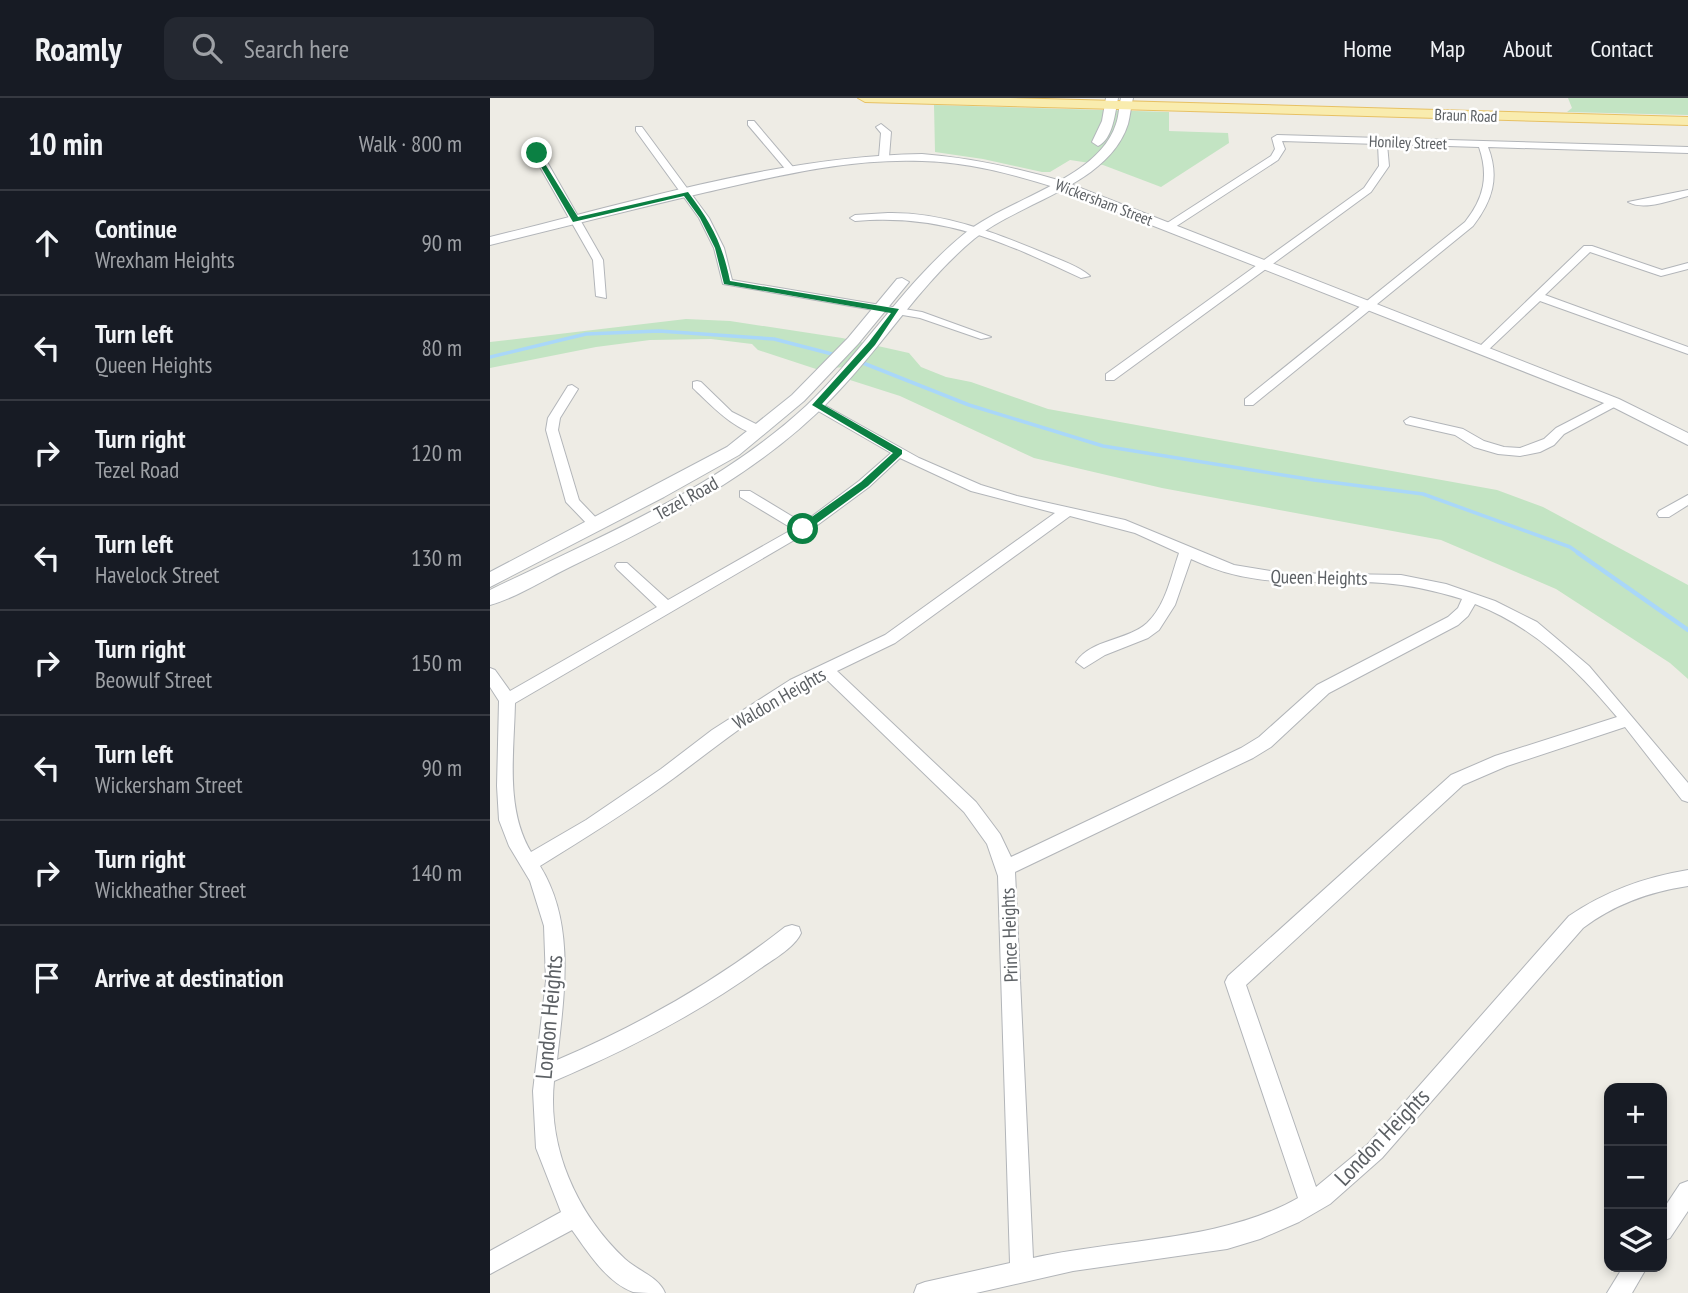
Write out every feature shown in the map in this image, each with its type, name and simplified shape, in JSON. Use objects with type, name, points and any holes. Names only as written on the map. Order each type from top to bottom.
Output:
[{"type":"main road","name":"Braun Road","points":[[865,98],[1119,102],[1688,121]]},
{"type":"main road","name":"Tezel Road","points":[[490,580],[733,451],[760,431],[798,398],[839,356],[912,272],[968,230],[995,219],[1055,183],[1082,172],[1110,146],[1123,123],[1119,102]]},
{"type":"main road","name":"Tezel Road","points":[[490,598],[666,510],[755,458],[817,405],[923,278],[968,230]]},
{"type":"street","points":[[751,123],[790,169]]},
{"type":"street","points":[[881,127],[886,132],[884,157]]},
{"type":"street","points":[[639,129],[704,218],[719,248],[727,282],[932,317],[985,337]]},
{"type":"street","name":"Honiley Street","points":[[1168,227],[1269,163],[1280,149],[1276,138],[1688,150]]},
{"type":"street","points":[[1110,377],[1375,183],[1384,166],[1382,142]]},
{"type":"street","points":[[1249,402],[1461,232],[1480,211],[1491,186],[1492,172],[1483,145]]},
{"type":"street","points":[[537,153],[598,260],[602,296]]},
{"type":"street","name":"Wickersham Street","points":[[490,241],[686,193],[837,160],[937,157],[975,162],[1013,169],[1055,183],[1168,227],[1614,402],[1652,419],[1688,440]]},
{"type":"street","points":[[1633,202],[1650,202],[1688,193]]},
{"type":"street","points":[[855,218],[888,215],[919,217],[1017,246],[1085,275]]},
{"type":"street","points":[[1482,350],[1588,248],[1661,273],[1688,266]]},
{"type":"street","points":[[1538,296],[1688,351]]},
{"type":"street","points":[[839,356],[857,360]]},
{"type":"street","points":[[696,385],[728,415],[760,431]]},
{"type":"street","points":[[572,389],[555,418],[552,430],[573,502],[596,525]]},
{"type":"street","points":[[1410,421],[1459,432],[1479,444],[1520,452],[1549,442],[1560,431],[1614,402]]},
{"type":"street","name":"Queen Heights","points":[[817,405],[899,452],[977,488],[1065,513],[1141,530],[1223,568],[1298,580],[1350,577],[1401,580],[1471,597],[1497,607],[1535,629],[1569,654],[1688,795]]},
{"type":"street","points":[[490,674],[507,700],[803,529],[864,484],[899,452]]},
{"type":"street","points":[[745,494],[803,529]]},
{"type":"street","points":[[1664,514],[1688,499]]},
{"type":"street","name":"Waldon Heights","points":[[529,863],[603,817],[756,709],[796,684],[862,654],[912,624],[1065,513]]},
{"type":"street","points":[[1084,662],[1100,650],[1142,635],[1158,623],[1166,613],[1186,552]]},
{"type":"street","points":[[622,566],[668,608]]},
{"type":"street","points":[[1006,868],[1247,753],[1265,742],[1323,689],[1453,621],[1463,612],[1471,597]]},
{"type":"street","name":"Prince Heights","points":[[826,670],[976,815],[995,840],[1006,868],[1022,1272]]},
{"type":"street","name":"London Heights","points":[[507,700],[505,786],[508,820],[515,841],[547,901],[555,953],[556,981],[545,1074],[543,1119],[547,1147],[559,1184],[575,1216],[600,1251],[621,1271],[654,1293]]},
{"type":"street","points":[[1311,1203],[1235,982],[1457,780],[1501,761],[1627,720]]},
{"type":"street","name":"London Heights","points":[[925,1293],[1073,1260],[1227,1238],[1260,1228],[1311,1203],[1375,1151],[1576,922],[1594,908],[1626,893],[1661,882],[1688,878]]},
{"type":"street","points":[[545,1074],[608,1049],[670,1017],[728,982],[792,933]]},
{"type":"street","points":[[1667,1223],[1688,1192]]},
{"type":"street","points":[[490,1263],[575,1216]]},
{"type":"street","points":[[1618,1293],[1633,1272]]},
{"type":"green space","points":[[1568,98],[1688,98],[1688,115],[1567,112],[1572,108]]},
{"type":"green space","points":[[934,105],[1169,112],[1169,131],[1228,133],[1229,143],[1161,187],[1103,165],[1070,160],[1050,172],[1042,172],[935,152]]},
{"type":"green space","points":[[686,319],[730,321],[842,338],[909,353],[921,367],[1048,409],[1497,490],[1543,507],[1688,585],[1688,679],[1670,663],[1556,589],[1441,540],[1162,488],[1034,458],[900,396],[850,380],[860,366],[816,369],[758,350],[752,344],[711,339],[650,340],[596,347],[490,368],[490,342]]},
{"type":"waterway","points":[[490,357],[586,334],[659,331],[774,339],[832,354]]},
{"type":"waterway","points":[[863,363],[969,405],[1103,446],[1314,480],[1423,494],[1570,547],[1580,554]]},
{"type":"waterway","points":[[1578,553],[1688,630]]},
{"type":"route","points":[[537,153],[576,220],[686,193],[704,218],[719,248],[727,282],[896,311],[872,344],[817,405],[899,452],[864,484],[803,529]]}]
